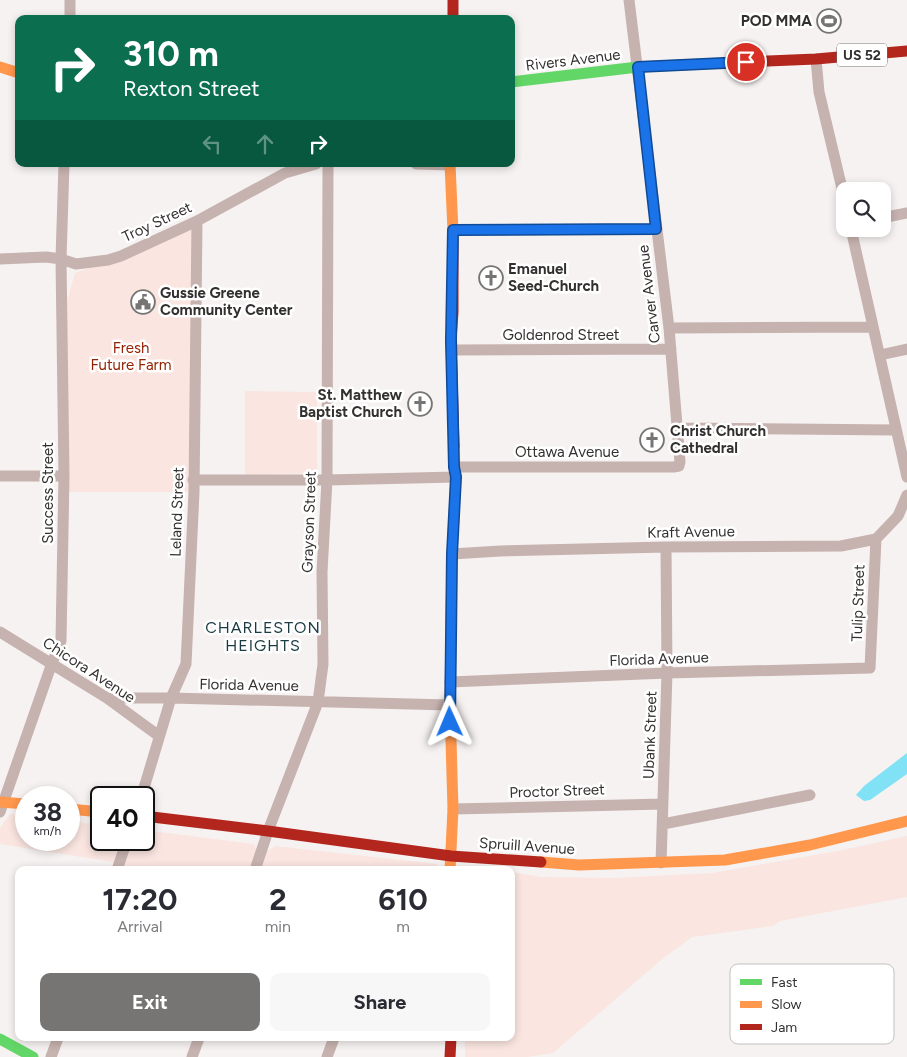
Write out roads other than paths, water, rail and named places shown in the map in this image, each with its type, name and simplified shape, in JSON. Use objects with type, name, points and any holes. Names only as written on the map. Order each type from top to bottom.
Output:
[{"type":"street","points":[[70,0],[70,15]]},
{"type":"street","points":[[453,0],[453,15]]},
{"type":"street","name":"Carver Avenue","points":[[629,0],[669,328],[678,428],[679,466]]},
{"type":"street","name":"Rivers Avenue","points":[[515,82],[638,67],[816,59],[907,51]]},
{"type":"street","points":[[816,59],[819,92],[840,182]]},
{"type":"street","points":[[0,67],[15,72]]},
{"type":"street","name":"Success Street","points":[[1,805],[61,641],[64,476],[61,259],[64,167]]},
{"type":"street","name":"Troy Street","points":[[0,259],[46,257],[76,264],[108,260],[121,256],[196,221],[285,173],[306,167]]},
{"type":"street","name":"Grayson Street","points":[[256,866],[318,702],[324,664],[322,572],[327,480],[328,167]]},
{"type":"street","points":[[450,167],[453,230],[452,350],[455,472],[450,682],[453,809],[450,866]]},
{"type":"street","points":[[891,216],[907,213]]},
{"type":"street","name":"Leland Street","points":[[144,786],[171,698],[186,664],[193,480],[196,221]]},
{"type":"street","points":[[453,230],[656,229]]},
{"type":"street","points":[[853,237],[907,477]]},
{"type":"street","points":[[669,328],[873,327]]},
{"type":"street","name":"Goldenrod Street","points":[[452,350],[671,349]]},
{"type":"street","points":[[880,355],[907,349]]},
{"type":"street","points":[[678,428],[896,430]]},
{"type":"street","name":"Ottawa Avenue","points":[[193,480],[327,480],[455,472],[679,466]]},
{"type":"street","points":[[0,476],[64,476]]},
{"type":"street","points":[[876,539],[898,516],[907,496]]},
{"type":"street","name":"Kraft Avenue","points":[[452,554],[666,547],[841,546],[876,539]]},
{"type":"street","name":"Tulip Street","points":[[870,668],[876,539]]},
{"type":"street","name":"Ubank Street","points":[[661,863],[667,673],[666,547]]},
{"type":"street","name":"Chicora Avenue","points":[[0,632],[107,698],[159,736]]},
{"type":"street","name":"Florida Avenue","points":[[450,682],[667,673],[870,668]]},
{"type":"street","name":"Florida Avenue","points":[[107,698],[450,704]]},
{"type":"street","points":[[663,824],[810,795]]},
{"type":"street","points":[[1,805],[15,804]]},
{"type":"street","name":"Proctor Street","points":[[453,809],[663,804]]},
{"type":"street","name":"Spruill Avenue","points":[[155,817],[451,856],[579,865],[734,859],[810,845],[907,821]]},
{"type":"street","points":[[118,866],[123,851]]},
{"type":"street","points":[[0,1040],[33,1057]]},
{"type":"street","points":[[51,1057],[57,1041]]},
{"type":"street","points":[[192,1057],[198,1041]]},
{"type":"street","points":[[327,1057],[333,1041]]},
{"type":"street","points":[[450,1057],[451,1041]]},
{"type":"water","points":[[907,753],[907,774],[870,800],[864,801],[856,795],[864,786]]},
{"type":"place","name":"POD MMA","points":[[829,21]]},
{"type":"place","name":"Emanuel Seed-Church","points":[[491,278]]},
{"type":"place","name":"Gussie Greene Community Center","points":[[143,302]]},
{"type":"place","name":"St. Matthew Baptist Church","points":[[420,404]]},
{"type":"place","name":"Christ Church Cathedral","points":[[652,440]]},
{"type":"district","name":"CHARLESTON HEIGHTS","points":[[263,636]]},
{"type":"park label","name":"Fresh Future Farm","points":[[131,356]]}]
